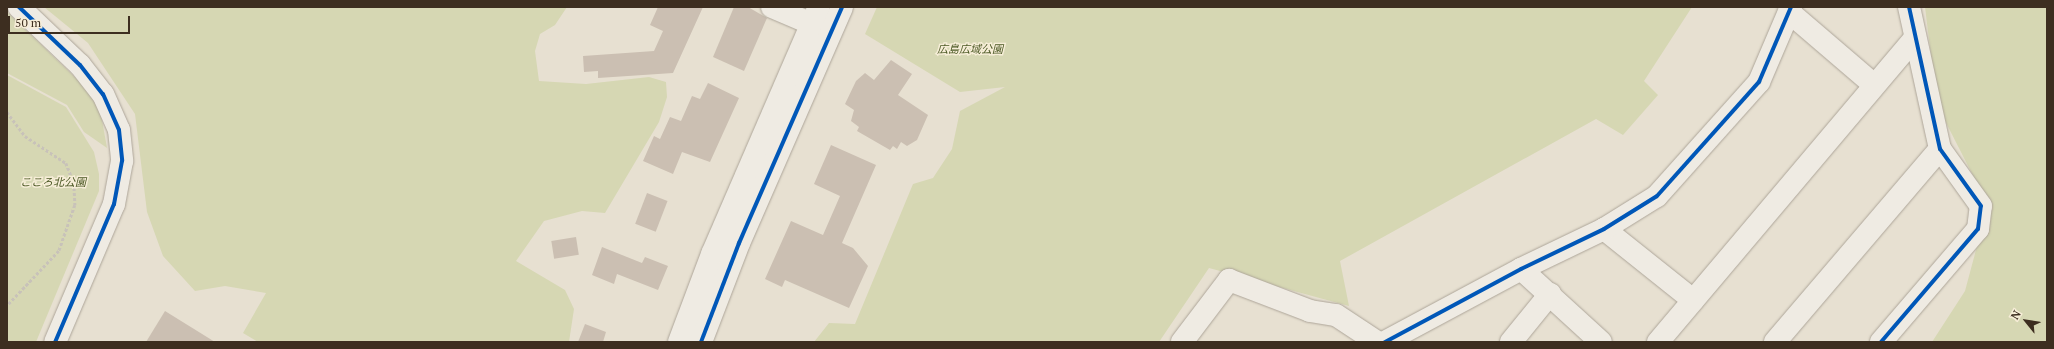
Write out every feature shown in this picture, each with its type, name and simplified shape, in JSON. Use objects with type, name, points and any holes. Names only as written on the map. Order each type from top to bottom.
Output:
[{"type":"street","points":[[19,7],[80,65],[103,94],[119,130],[122,161],[114,204],[55,342]]},
{"type":"street","points":[[679,342],[712,254],[816,16],[772,7]]},
{"type":"street","points":[[701,342],[739,243],[842,7]]},
{"type":"street","points":[[1881,342],[1978,229],[1981,206],[1940,149],[1909,7]]},
{"type":"street","points":[[1385,342],[1521,269],[1604,229],[1657,196],[1758,82],[1790,10],[1873,84]]},
{"type":"street","points":[[1658,342],[1873,84],[1915,38]]},
{"type":"street","points":[[1775,342],[1940,149]]},
{"type":"street","points":[[1604,229],[1693,300]]},
{"type":"street","points":[[1521,269],[1550,294],[1593,340]]},
{"type":"street","points":[[1182,342],[1229,280],[1310,311],[1336,314],[1377,342]]},
{"type":"street","points":[[1511,342],[1550,294]]},
{"type":"path","points":[[7,112],[25,136],[66,163],[74,183],[75,205],[59,252],[7,306]]},
{"type":"green space","points":[[44,7],[567,7],[555,25],[540,34],[535,51],[539,81],[586,84],[649,77],[666,82],[667,97],[659,122],[605,213],[582,211],[544,221],[516,261],[565,290],[574,309],[569,342],[258,342],[243,333],[266,293],[225,286],[195,291],[163,256],[147,212],[135,114],[88,43]]},
{"type":"green space","name":"広島広域公園","points":[[877,7],[1692,7],[1644,81],[1658,95],[1623,135],[1596,119],[1340,261],[1349,306],[1209,268],[1159,342],[814,342],[829,323],[855,324],[913,184],[933,178],[952,149],[960,111],[1005,87],[960,92],[865,34]]},
{"type":"green space","points":[[1925,7],[2047,7],[2047,342],[1932,342],[1965,291],[1988,205],[1937,105]]},
{"type":"green space","points":[[7,12],[83,85],[100,109],[107,148],[84,132],[67,105],[7,73]]},
{"type":"green space","name":"こころ北公園","points":[[7,75],[66,107],[94,152],[99,174],[99,191],[36,342],[7,342]]},
{"type":"building","points":[[658,7],[703,7],[673,73],[598,78],[598,71],[584,72],[583,56],[654,51],[663,31],[650,25]]},
{"type":"building","points":[[734,7],[748,7],[767,18],[744,71],[713,57]]},
{"type":"building","points":[[891,60],[912,74],[898,95],[928,115],[917,140],[907,146],[901,142],[897,149],[893,146],[890,150],[857,131],[859,127],[851,121],[854,110],[845,104],[856,81],[865,73],[874,80]]},
{"type":"building","points":[[708,83],[739,98],[710,162],[682,152],[673,174],[643,161],[654,136],[660,139],[670,117],[681,121],[692,96],[700,99]]},
{"type":"building","points":[[831,145],[876,165],[842,243],[853,248],[868,266],[849,308],[785,280],[782,287],[765,279],[791,221],[823,235],[840,196],[814,184]]},
{"type":"building","points":[[647,193],[668,201],[656,232],[635,224]]},
{"type":"building","points":[[576,237],[579,255],[554,259],[551,241]]},
{"type":"building","points":[[602,247],[642,263],[645,257],[668,266],[658,290],[617,274],[614,284],[592,275]]},
{"type":"building","points":[[165,311],[215,342],[146,342]]},
{"type":"building","points":[[585,324],[606,332],[603,342],[578,342]]},
{"type":"cycle path","points":[[19,7],[80,65],[103,94],[119,130],[122,161],[114,204],[55,342]]},
{"type":"cycle path","points":[[701,342],[739,243],[842,7]]},
{"type":"cycle path","points":[[1385,342],[1521,269],[1604,229],[1657,196],[1759,82],[1791,7]]},
{"type":"cycle path","points":[[1881,342],[1978,229],[1981,206],[1940,149],[1909,7]]}]
